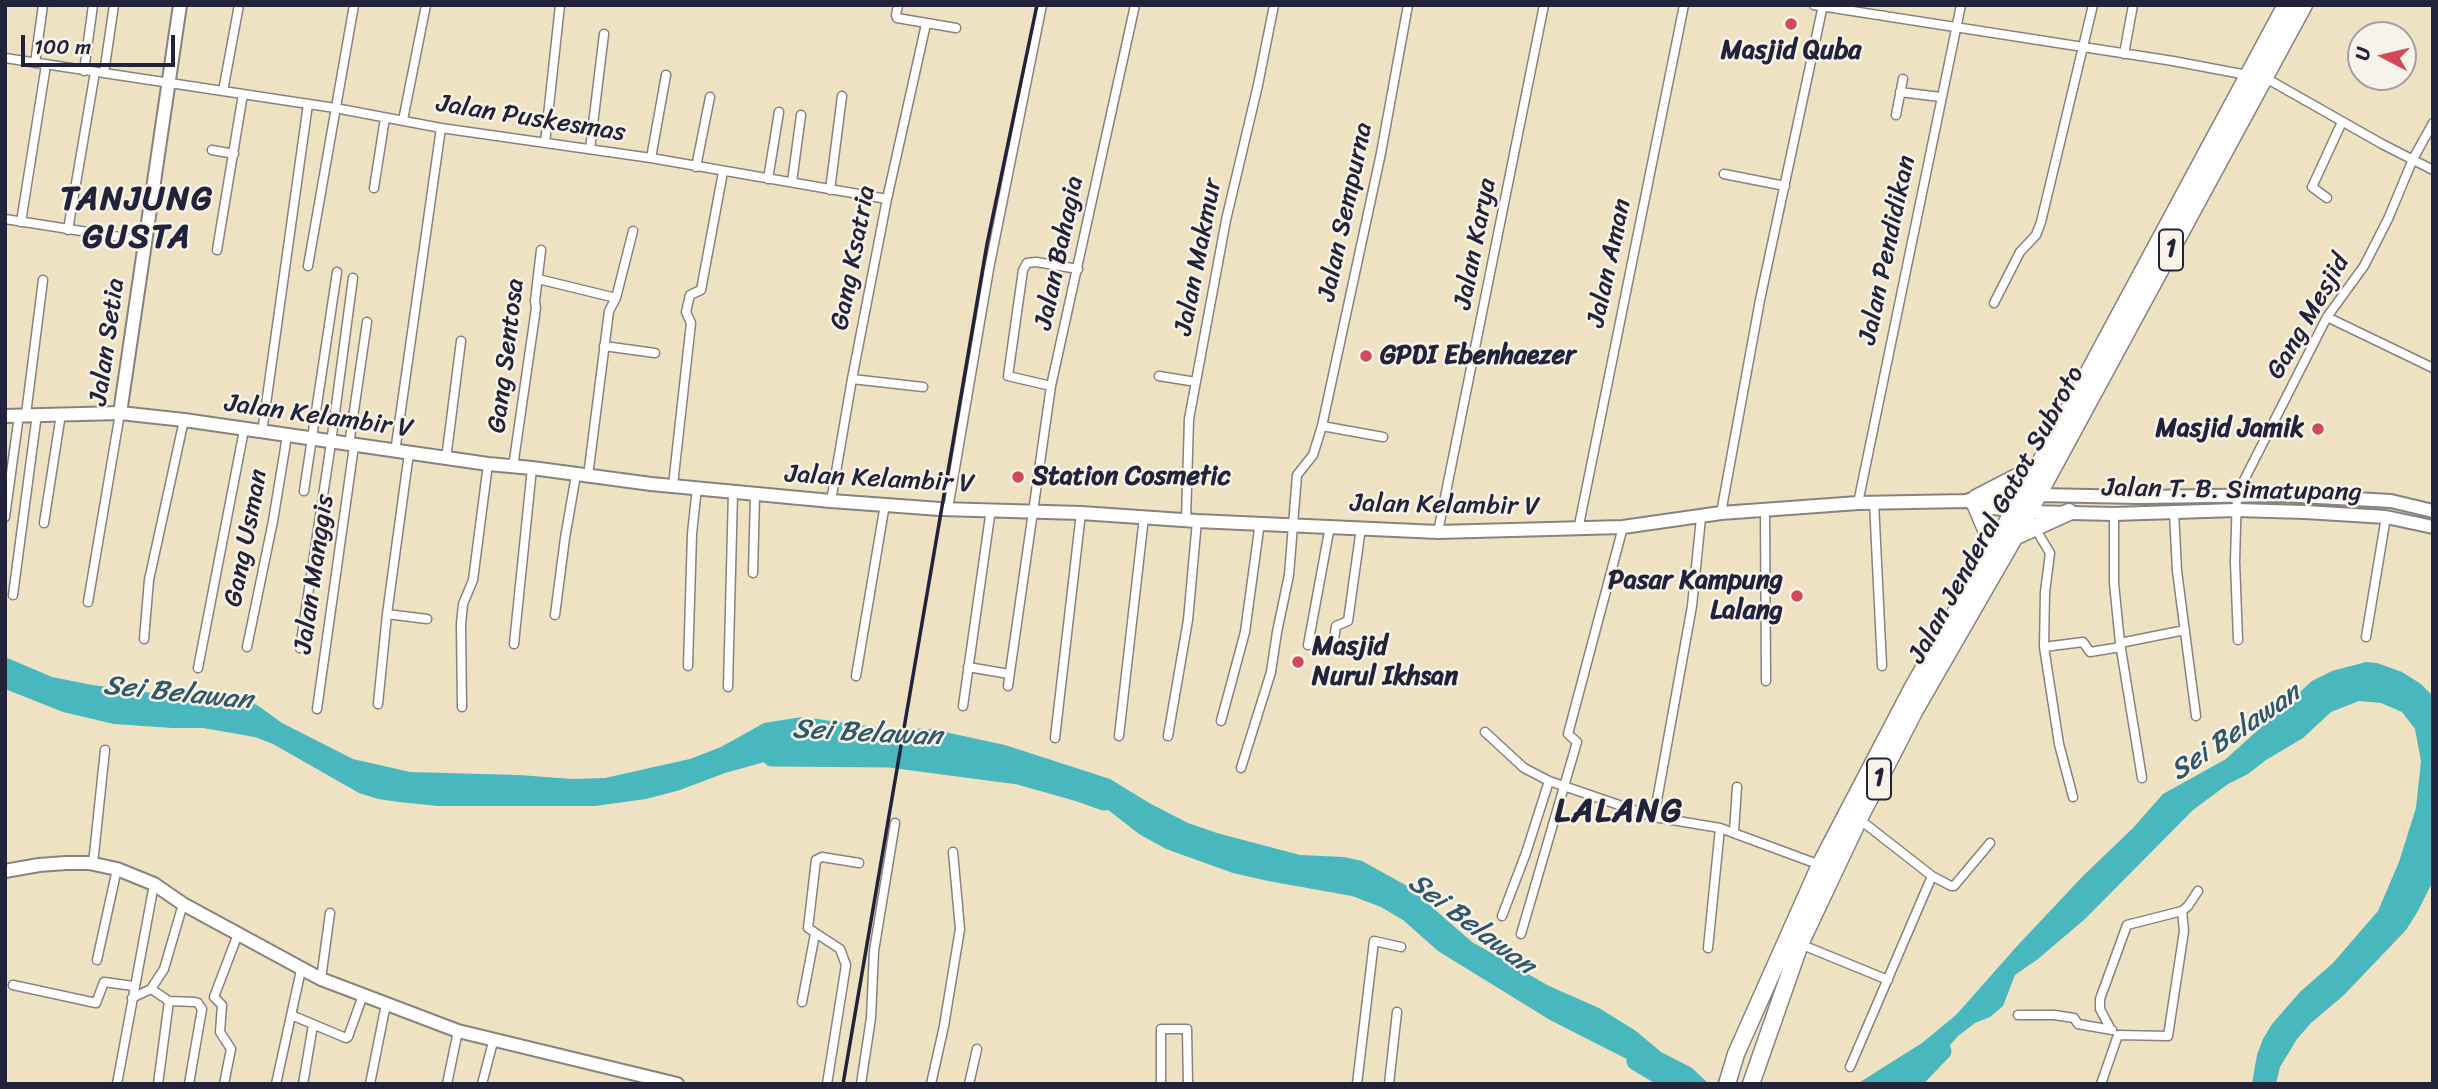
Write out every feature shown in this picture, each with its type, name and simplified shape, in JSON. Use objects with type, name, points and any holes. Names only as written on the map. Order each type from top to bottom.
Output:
[{"type":"highway","name":"Jalan Jenderal Gatot Subroto","points":[[2031,495],[2227,129],[2247,75],[2286,5]]},
{"type":"highway","name":"Jalan Jenderal Gatot Subroto","points":[[1746,1057],[1859,819],[1915,710],[2026,517],[2038,466],[2227,129],[2264,77],[2304,5]]},
{"type":"highway","points":[[1993,546],[1973,501],[2038,466]]},
{"type":"highway","points":[[2026,517],[2069,512]]},
{"type":"highway","name":"Jalan Jenderal Gatot Subroto","points":[[1746,1057],[1751,1024],[1820,865],[1913,687],[1993,546],[2026,517]]},
{"type":"highway","name":"1","points":[[1727,1084],[1746,1057]]},
{"type":"highway","name":"1","points":[[1736,1084],[1746,1057]]},
{"type":"highway","name":"1","points":[[1746,1057],[1751,1084]]},
{"type":"main road","name":"Jalan Setia","points":[[120,413],[180,5]]},
{"type":"main road","name":"Jalan Kelambir V","points":[[5,416],[120,413],[446,459],[755,495],[948,509],[1081,513],[1438,532],[1578,530],[1701,518],[1721,513],[1874,502],[1973,501],[2031,495]]},
{"type":"main road","name":"Jalan T. B. Simatupang","points":[[2031,495],[2138,497],[2237,494],[2391,501],[2433,510]]},
{"type":"main road","name":"Jalan Kelambir V","points":[[1973,501],[2026,517]]},
{"type":"main road","name":"Jalan T. B. Simatupang","points":[[2069,512],[2114,514],[2236,510],[2386,517],[2433,527]]},
{"type":"main road","points":[[5,872],[39,865],[93,864],[117,869],[154,884],[183,904],[301,970],[386,1004],[458,1031],[674,1083]]},
{"type":"street","points":[[35,63],[43,5]]},
{"type":"street","points":[[84,71],[93,5]]},
{"type":"street","points":[[68,230],[114,5]]},
{"type":"street","points":[[223,91],[239,5]]},
{"type":"street","points":[[308,266],[354,5]]},
{"type":"street","points":[[403,120],[426,5]]},
{"type":"street","points":[[545,142],[560,5]]},
{"type":"street","points":[[898,5],[897,18],[956,28]]},
{"type":"street","points":[[948,509],[989,270],[1042,5]]},
{"type":"street","name":"Jalan Bahagia","points":[[1008,686],[1051,386],[1135,5]]},
{"type":"street","name":"Jalan Makmur","points":[[1168,736],[1188,620],[1192,520],[1189,426],[1226,220],[1274,5]]},
{"type":"street","name":"Jalan Sempurna","points":[[1241,768],[1271,673],[1289,575],[1297,475],[1313,454],[1322,426],[1381,153],[1408,5]]},
{"type":"street","name":"Jalan Karya","points":[[1438,532],[1544,5]]},
{"type":"street","name":"Jalan Aman","points":[[1578,530],[1579,513],[1684,5]]},
{"type":"street","name":"Jalan Pendidikan","points":[[1858,503],[1961,5]]},
{"type":"street","points":[[1994,303],[2020,252],[2036,235],[2041,222],[2093,5]]},
{"type":"street","points":[[2124,54],[2133,5]]},
{"type":"street","points":[[1721,513],[1760,300],[1820,6],[2247,75]]},
{"type":"street","name":"Gang Ksatria","points":[[831,501],[887,198],[926,24]]},
{"type":"street","points":[[590,149],[604,34]]},
{"type":"street","name":"Jalan Puskesmas","points":[[5,58],[335,108],[442,128],[651,158],[887,198]]},
{"type":"street","points":[[21,222],[47,65]]},
{"type":"street","points":[[651,158],[666,75]]},
{"type":"street","points":[[2264,77],[2433,170]]},
{"type":"street","points":[[1896,116],[1903,79]]},
{"type":"street","points":[[1900,92],[1940,97]]},
{"type":"street","points":[[217,250],[243,94]]},
{"type":"street","points":[[830,190],[842,96]]},
{"type":"street","points":[[696,167],[710,97]]},
{"type":"street","points":[[262,433],[308,104]]},
{"type":"street","points":[[768,179],[779,112]]},
{"type":"street","points":[[792,182],[801,115]]},
{"type":"street","points":[[374,188],[385,118]]},
{"type":"street","points":[[2327,198],[2312,187],[2342,122]]},
{"type":"street","name":"Gang Mesjid","points":[[2237,494],[2327,317],[2364,266],[2388,219],[2413,159],[2433,123]]},
{"type":"street","points":[[395,452],[442,128]]},
{"type":"street","points":[[212,150],[234,154]]},
{"type":"street","points":[[673,485],[691,323],[686,312],[690,295],[701,290],[723,172]]},
{"type":"street","points":[[1724,174],[1785,186]]},
{"type":"street","points":[[5,219],[145,241]]},
{"type":"street","points":[[555,615],[565,538],[582,475],[609,311],[633,230]]},
{"type":"street","name":"Gang Sentosa","points":[[513,467],[536,308],[541,250]]},
{"type":"street","points":[[1051,386],[1008,376],[1023,271],[1027,263],[1036,262],[1078,269]]},
{"type":"street","points":[[304,491],[337,272]]},
{"type":"street","points":[[300,648],[353,278]]},
{"type":"street","points":[[538,279],[615,298]]},
{"type":"street","points":[[13,595],[27,415],[43,281]]},
{"type":"street","points":[[2327,317],[2433,368]]},
{"type":"street","name":"Jalan Manggis","points":[[317,709],[367,322]]},
{"type":"street","points":[[446,459],[460,341]]},
{"type":"street","points":[[604,346],[655,353]]},
{"type":"street","points":[[1159,376],[1196,382]]},
{"type":"street","points":[[852,379],[923,387]]},
{"type":"street","name":"Jalan Setia","points":[[88,602],[120,413]]},
{"type":"street","points":[[44,523],[61,414]]},
{"type":"street","points":[[5,516],[27,415]]},
{"type":"street","points":[[144,639],[149,580],[184,420]]},
{"type":"street","points":[[1322,426],[1383,437]]},
{"type":"street","points":[[198,668],[244,430]]},
{"type":"street","name":"Gang Usman","points":[[247,647],[287,436]]},
{"type":"street","points":[[378,705],[387,614],[409,453]]},
{"type":"street","points":[[462,707],[463,604],[473,580],[488,464]]},
{"type":"street","points":[[514,644],[532,468]]},
{"type":"street","points":[[688,666],[692,534],[697,487]]},
{"type":"street","points":[[728,688],[733,492]]},
{"type":"street","points":[[2237,494],[2238,640]]},
{"type":"street","points":[[753,573],[755,495]]},
{"type":"street","points":[[1874,502],[1882,666]]},
{"type":"street","points":[[856,676],[885,504]]},
{"type":"street","points":[[963,706],[991,509]]},
{"type":"street","points":[[1765,510],[1766,681]]},
{"type":"street","points":[[2174,512],[2177,571],[2196,716]]},
{"type":"street","points":[[1055,738],[1081,513]]},
{"type":"street","points":[[2114,514],[2115,583],[2121,645],[2142,778]]},
{"type":"street","points":[[1119,736],[1144,517]]},
{"type":"street","points":[[2026,517],[2050,553],[2045,592],[2044,648],[2059,744],[2073,797]]},
{"type":"street","points":[[2366,638],[2386,517]]},
{"type":"street","points":[[1654,817],[1692,606],[1701,518]]},
{"type":"street","points":[[1221,722],[1245,632],[1260,522]]},
{"type":"street","points":[[1308,645],[1330,526]]},
{"type":"street","points":[[1521,934],[1577,741],[1568,734],[1623,527]]},
{"type":"street","points":[[1333,646],[1336,626],[1348,621],[1361,528]]},
{"type":"street","points":[[387,614],[427,620]]},
{"type":"street","points":[[2044,648],[2083,642],[2090,652],[2185,630]]},
{"type":"street","points":[[968,667],[1009,674]]},
{"type":"street","points":[[1486,732],[1524,768],[1549,781],[1654,817],[1734,832],[1762,845],[1780,848],[1820,865]]},
{"type":"street","points":[[93,864],[105,750]]},
{"type":"street","points":[[1502,916],[1549,781]]},
{"type":"street","points":[[1734,832],[1737,787]]},
{"type":"street","points":[[1859,819],[1932,876],[1954,887],[1990,843]]},
{"type":"street","points":[[861,1084],[871,1018],[874,951],[895,823]]},
{"type":"street","points":[[1708,948],[1720,828]]},
{"type":"street","points":[[931,1084],[944,1026],[960,929],[953,852]]},
{"type":"street","points":[[827,1084],[846,965],[840,949],[808,929],[816,860],[822,857],[859,863]]},
{"type":"street","points":[[97,960],[117,869]]},
{"type":"street","points":[[1850,1067],[1932,876]]},
{"type":"street","points":[[117,1084],[154,884]]},
{"type":"street","points":[[2182,911],[2184,931],[2168,1035],[2118,1035],[2110,1028],[2100,1009],[2100,999],[2127,925],[2182,911],[2198,891]]},
{"type":"street","points":[[132,998],[151,989],[169,956],[183,904]]},
{"type":"street","points":[[321,979],[330,913]]},
{"type":"street","points":[[224,1084],[231,1049],[220,1032],[222,1005],[214,997],[238,934]]},
{"type":"street","points":[[802,1002],[815,934]]},
{"type":"street","points":[[1357,1084],[1374,941],[1401,947]]},
{"type":"street","points":[[1800,944],[1888,980]]},
{"type":"street","points":[[276,1084],[301,970]]},
{"type":"street","points":[[13,985],[96,1003],[104,982],[133,986]]},
{"type":"street","points":[[151,989],[169,1000],[198,1003],[202,1009],[190,1084]]},
{"type":"street","points":[[291,1015],[342,1037],[348,1037],[363,995]]},
{"type":"street","points":[[158,1084],[169,1000]]},
{"type":"street","points":[[370,1084],[386,1004]]},
{"type":"street","points":[[1389,1084],[1397,1012]]},
{"type":"street","points":[[2018,1015],[2054,1015],[2074,1018],[2078,1024],[2110,1028]]},
{"type":"street","points":[[303,1084],[313,1025]]},
{"type":"street","points":[[1169,1084],[1161,1083],[1161,1029],[1187,1029],[1188,1084]]},
{"type":"street","points":[[447,1084],[458,1031]]},
{"type":"street","points":[[2101,1084],[2118,1035]]},
{"type":"street","points":[[482,1084],[495,1038]]},
{"type":"street","points":[[969,1084],[977,1049]]},
{"type":"water","name":"Sei Belawan","points":[[5,657],[52,677],[92,685],[167,695],[202,690],[218,691],[257,705],[282,723],[353,759],[410,772],[605,778],[690,759],[721,747],[764,723],[802,717],[882,728],[931,729],[1005,745],[1110,779],[1188,823],[1217,833],[1300,855],[1344,857],[1362,861],[1409,887],[1472,942],[1549,986],[1599,1008],[1636,1031],[1661,1052],[1692,1068],[1709,1084],[1681,1084],[1662,1077],[1550,1020],[1438,951],[1403,920],[1381,907],[1352,896],[1233,873],[1166,849],[1139,834],[1098,802],[1057,783],[926,760],[804,755],[768,761],[646,799],[595,806],[438,806],[399,802],[359,793],[273,744],[255,737],[203,728],[114,724],[63,712],[5,689]]},
{"type":"water","name":"Sei Belawan","points":[[2366,662],[2402,672],[2421,684],[2433,696],[2433,881],[2406,930],[2344,995],[2311,1023],[2297,1039],[2280,1067],[2276,1084],[2252,1084],[2263,1039],[2272,1024],[2300,992],[2333,963],[2378,911],[2399,862],[2416,808],[2421,761],[2415,729],[2402,712],[2381,703],[2359,701],[2331,712],[2303,738],[2228,784],[2193,810],[2085,919],[2015,975],[2003,1006],[1958,1036],[1935,1062],[1900,1084],[1857,1084],[1922,1043],[1956,1015],[2018,945],[2163,794],[2226,759],[2312,681],[2332,671]]},
{"type":"waterway","name":"Sei Belawan","points":[[772,757],[890,758],[1019,775],[1104,801]]},
{"type":"waterway","name":"Sei Belawan","points":[[1907,1084],[1942,1051]]},
{"type":"waterway","name":"Sei Belawan","points":[[1636,1061],[1675,1084]]},
{"type":"railway","points":[[843,1084],[987,244],[1037,5]]},
{"type":"place","name":"Masjid Quba","points":[[1791,24]]},
{"type":"place","name":"GPDI Ebenhaezer","points":[[1366,356]]},
{"type":"place","name":"Masjid Jamik","points":[[2318,429]]},
{"type":"place","name":"Station Cosmetic","points":[[1018,477]]},
{"type":"place","name":"Pasar Kampung Lalang","points":[[1797,596]]},
{"type":"place","name":"Masjid Nurul Ikhsan","points":[[1298,662]]},
{"type":"district","name":"TANJUNG GUSTA","points":[[137,220]]},
{"type":"district","name":"LALANG","points":[[1619,813]]}]
